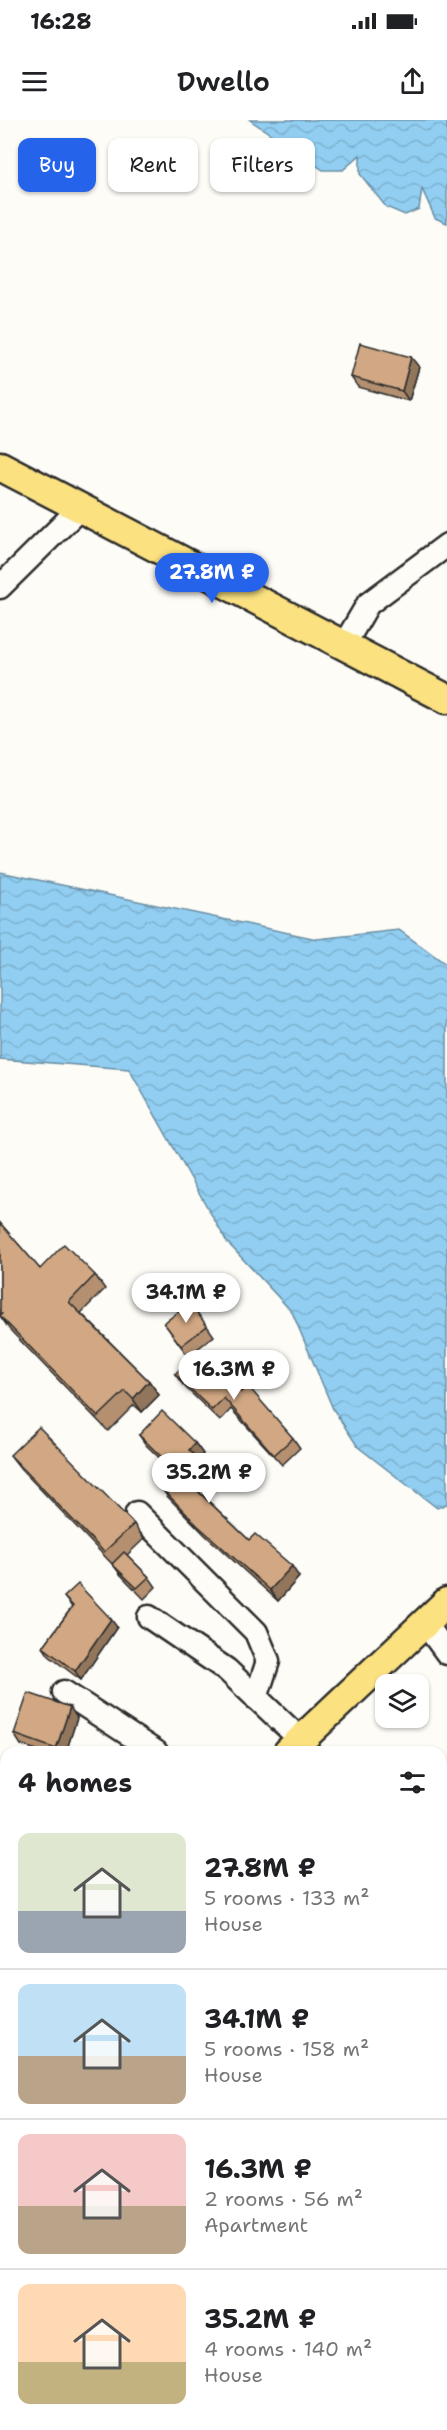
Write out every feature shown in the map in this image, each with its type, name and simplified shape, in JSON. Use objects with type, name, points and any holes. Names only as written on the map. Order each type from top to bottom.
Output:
[{"type":"main road","points":[[0,466],[447,699]]},
{"type":"main road","points":[[294,1746],[447,1602]]},
{"type":"street","points":[[0,587],[81,507]]},
{"type":"street","points":[[344,645],[368,604],[447,545]]},
{"type":"street","points":[[137,1513],[256,1632],[268,1661],[256,1698]]},
{"type":"street","points":[[149,1617],[227,1670],[256,1698],[294,1746]]},
{"type":"street","points":[[425,1623],[447,1653]]},
{"type":"street","points":[[64,1692],[147,1746]]},
{"type":"water","points":[[250,120],[447,120],[447,223],[435,218],[422,189],[419,209],[405,215],[386,207],[360,174],[360,155],[343,170],[323,170],[315,165],[315,138],[276,138]]},
{"type":"water","points":[[0,872],[317,939],[399,930],[447,965],[447,1504],[437,1508],[358,1447],[333,1409],[292,1312],[227,1242],[129,1069],[0,1059]]},
{"type":"building","points":[[360,343],[411,357],[402,391],[351,377]]},
{"type":"building","points":[[0,1223],[40,1269],[64,1244],[95,1275],[69,1302],[149,1381],[133,1399],[125,1391],[98,1417],[0,1316],[2,1314],[0,1312]]},
{"type":"building","points":[[190,1303],[207,1326],[181,1346],[164,1323]]},
{"type":"building","points":[[198,1351],[241,1392],[248,1386],[293,1438],[274,1455],[224,1398],[212,1410],[175,1374]]},
{"type":"building","points":[[162,1411],[195,1443],[189,1450],[201,1462],[184,1478],[249,1540],[255,1534],[292,1566],[270,1590],[197,1525],[160,1486],[175,1470],[139,1435]]},
{"type":"building","points":[[39,1427],[134,1524],[104,1552],[10,1455]]},
{"type":"building","points":[[124,1552],[149,1577],[137,1588],[112,1564]]},
{"type":"building","points":[[78,1584],[111,1619],[75,1671],[43,1647],[73,1606],[64,1597]]},
{"type":"building","points":[[28,1693],[70,1707],[57,1746],[48,1746],[14,1734]]}]
